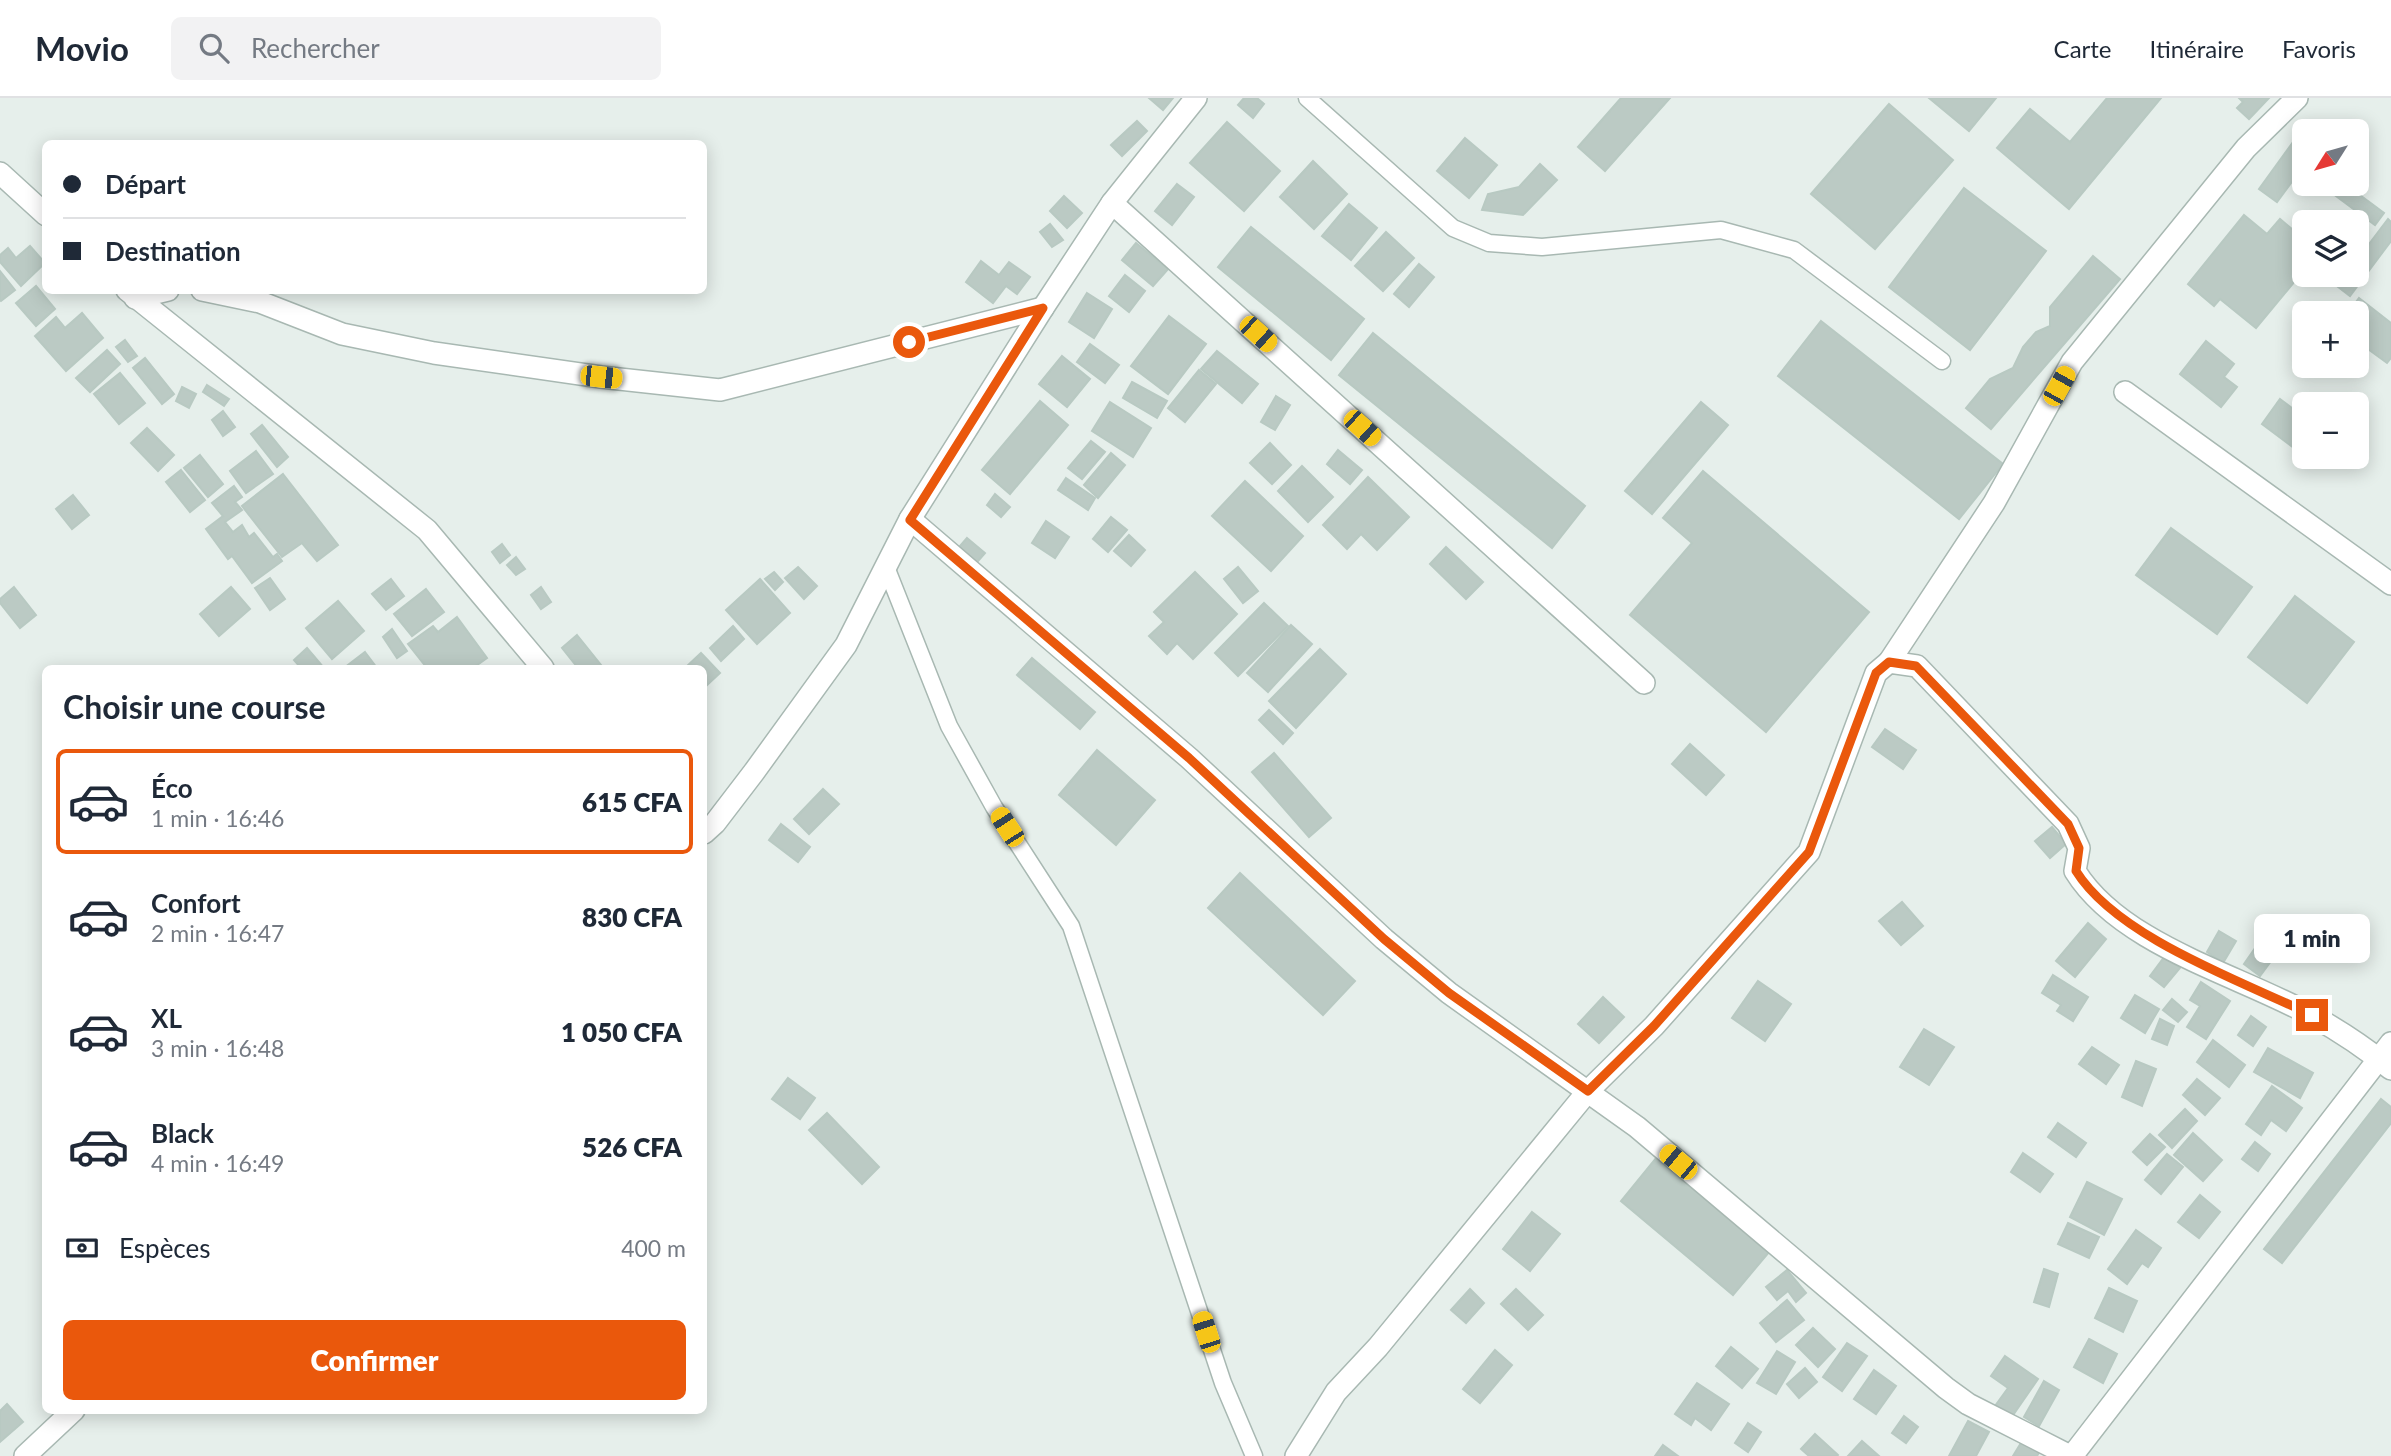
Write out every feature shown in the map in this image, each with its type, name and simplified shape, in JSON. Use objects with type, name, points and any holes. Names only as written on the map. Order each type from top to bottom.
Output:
[{"type":"street","points":[[707,822],[846,645],[910,520],[1043,308],[1112,203],[1196,98]]},
{"type":"street","points":[[1296,1456],[1336,1392],[1378,1347],[1588,1091],[1654,1026],[1809,852],[1876,673],[1889,662],[1994,503],[2072,362],[2246,148],[2297,98]]},
{"type":"street","points":[[0,173],[42,211]]},
{"type":"street","points":[[1112,203],[1644,683]]},
{"type":"street","points":[[131,294],[427,530],[540,665]]},
{"type":"street","points":[[221,294],[260,302],[342,334],[434,353],[601,377],[720,390],[1043,308]]},
{"type":"street","points":[[2125,392],[2391,584]]},
{"type":"street","points":[[910,520],[1189,758],[1384,939],[1449,993],[1637,1127],[1968,1404],[2071,1456],[2387,1057],[2312,1015],[2161,943],[2112,912],[2087,889],[2076,871],[2079,848],[2068,824],[1916,666],[1889,662]]},
{"type":"street","points":[[26,1456],[70,1414]]},
{"type":"lane","points":[[1307,98],[1453,228],[1489,243],[1542,247],[1721,230],[1794,250],[1942,361]]},
{"type":"lane","points":[[886,566],[949,726],[994,807],[1070,926],[1223,1383],[1254,1456]]},
{"type":"building","points":[[1149,98],[1173,98],[1163,110]]},
{"type":"building","points":[[1244,98],[1257,98],[1264,104],[1253,118],[1238,105]]},
{"type":"building","points":[[1621,98],[1670,98],[1605,171],[1578,147]]},
{"type":"building","points":[[1929,98],[1996,98],[1969,131]]},
{"type":"building","points":[[2107,98],[2161,98],[2069,209],[1997,148],[2030,109],[2070,142]]},
{"type":"building","points":[[2239,98],[2269,98],[2249,119],[2237,108],[2243,102]]},
{"type":"building","points":[[1889,104],[1953,160],[1875,249],[1811,194]]},
{"type":"building","points":[[1137,121],[1147,131],[1122,156],[1111,145]]},
{"type":"building","points":[[1227,122],[1280,171],[1244,211],[1190,163]]},
{"type":"building","points":[[1465,138],[1497,165],[1469,198],[1437,171]]},
{"type":"building","points":[[2292,144],[2292,182],[2277,202],[2259,189]]},
{"type":"building","points":[[1313,161],[1347,194],[1314,229],[1280,197]]},
{"type":"building","points":[[1540,164],[1557,180],[1523,215],[1482,210],[1488,194],[1519,187]]},
{"type":"building","points":[[1177,184],[1194,197],[1172,225],[1155,211]]},
{"type":"building","points":[[1964,188],[2046,251],[1970,350],[1889,287]]},
{"type":"building","points":[[1064,196],[1082,213],[1067,228],[1050,211]]},
{"type":"building","points":[[2336,196],[2361,196],[2384,213],[2375,225],[2369,221],[2369,210],[2355,210]]},
{"type":"building","points":[[1349,204],[1377,228],[1351,260],[1322,236]]},
{"type":"building","points":[[2244,215],[2267,234],[2280,219],[2292,229],[2292,285],[2256,328],[2220,299],[2214,306],[2188,284]]},
{"type":"building","points":[[2388,219],[2391,222],[2391,241],[2369,271],[2369,244]]},
{"type":"building","points":[[1050,224],[1063,240],[1052,247],[1040,232]]},
{"type":"building","points":[[1251,227],[1364,319],[1331,360],[1218,267]]},
{"type":"building","points":[[1386,232],[1414,258],[1383,291],[1355,266]]},
{"type":"building","points":[[1136,243],[1168,269],[1153,286],[1122,260]]},
{"type":"building","points":[[30,246],[42,260],[42,266],[21,286],[0,262],[0,255],[8,248],[16,258]]},
{"type":"building","points":[[2093,256],[2120,279],[1991,429],[1966,408],[1990,379],[2013,368],[2023,347],[2036,332],[2050,326],[2050,307]]},
{"type":"building","points":[[981,261],[999,275],[1009,262],[1030,277],[1017,294],[1006,286],[993,303],[966,282]]},
{"type":"building","points":[[1419,264],[1434,277],[1409,307],[1394,294]]},
{"type":"building","points":[[0,271],[15,290],[1,301],[0,300]]},
{"type":"building","points":[[1125,275],[1145,291],[1129,312],[1109,296]]},
{"type":"building","points":[[36,286],[55,309],[36,326],[16,303]]},
{"type":"building","points":[[2338,287],[2357,287],[2350,296]]},
{"type":"building","points":[[1087,293],[1112,309],[1094,338],[1069,322]]},
{"type":"building","points":[[2369,306],[2391,323],[2391,358],[2387,363],[2369,350]]},
{"type":"building","points":[[82,313],[103,338],[66,371],[35,336],[56,317],[65,328]]},
{"type":"building","points":[[1169,316],[1206,344],[1168,394],[1131,366]]},
{"type":"building","points":[[1821,321],[2003,464],[1959,519],[1778,376]]},
{"type":"building","points":[[1373,333],[1585,506],[1552,548],[1339,375]]},
{"type":"building","points":[[125,340],[137,356],[128,362],[116,347]]},
{"type":"building","points":[[2206,341],[2234,364],[2224,377],[2237,387],[2221,407],[2180,374]]},
{"type":"building","points":[[1090,344],[1119,365],[1105,383],[1077,362]]},
{"type":"building","points":[[107,350],[120,364],[90,392],[76,378]]},
{"type":"building","points":[[1217,351],[1258,384],[1242,403],[1201,369]]},
{"type":"building","points":[[1062,356],[1090,379],[1067,407],[1039,384]]},
{"type":"building","points":[[145,358],[174,394],[162,404],[133,368]]},
{"type":"building","points":[[1199,370],[1216,384],[1185,422],[1168,408]]},
{"type":"building","points":[[120,373],[145,403],[119,424],[94,394]]},
{"type":"building","points":[[1132,382],[1167,401],[1157,418],[1123,398]]},
{"type":"building","points":[[207,385],[229,399],[224,406],[203,392]]},
{"type":"building","points":[[182,387],[196,394],[189,408],[176,401]]},
{"type":"building","points":[[1276,396],[1290,405],[1275,430],[1261,422]]},
{"type":"building","points":[[2280,399],[2292,408],[2292,446],[2262,424]]},
{"type":"building","points":[[1040,401],[1068,425],[1010,494],[982,470]]},
{"type":"building","points":[[1110,402],[1151,428],[1133,457],[1092,431]]},
{"type":"building","points":[[1701,402],[1728,425],[1652,514],[1625,491]]},
{"type":"building","points":[[223,411],[235,427],[223,436],[212,420]]},
{"type":"building","points":[[262,425],[288,457],[277,467],[251,434]]},
{"type":"building","points":[[147,428],[174,455],[158,471],[131,443]]},
{"type":"building","points":[[1091,441],[1105,452],[1082,479],[1068,468]]},
{"type":"building","points":[[1270,443],[1291,465],[1272,484],[1250,463]]},
{"type":"building","points":[[1338,450],[1362,470],[1350,484],[1327,464]]},
{"type":"building","points":[[256,451],[273,474],[246,493],[230,471]]},
{"type":"building","points":[[1111,453],[1125,465],[1098,498],[1084,485]]},
{"type":"building","points":[[200,455],[223,484],[208,497],[184,468]]},
{"type":"building","points":[[1302,466],[1333,497],[1308,522],[1278,491]]},
{"type":"building","points":[[181,470],[205,500],[190,512],[166,482]]},
{"type":"building","points":[[1703,471],[1869,612],[1766,732],[1630,615],[1692,543],[1663,518]]},
{"type":"building","points":[[283,474],[338,545],[317,561],[302,543],[282,557],[242,506]]},
{"type":"building","points":[[1368,477],[1409,517],[1377,550],[1361,534],[1347,549],[1323,525]]},
{"type":"building","points":[[1066,478],[1095,498],[1088,510],[1058,490]]},
{"type":"building","points":[[1245,481],[1303,536],[1271,571],[1212,516]]},
{"type":"building","points":[[234,486],[242,497],[235,502],[242,510],[225,522],[233,532],[242,525],[249,537],[254,533],[273,557],[277,554],[282,561],[252,583],[232,556],[228,559],[206,529],[223,516],[212,503]]},
{"type":"building","points":[[995,494],[1010,507],[1001,517],[987,505]]},
{"type":"building","points":[[73,495],[89,515],[72,529],[56,509]]},
{"type":"building","points":[[1111,517],[1127,530],[1108,552],[1093,539]]},
{"type":"building","points":[[1046,521],[1069,537],[1055,558],[1032,543]]},
{"type":"building","points":[[2171,528],[2252,587],[2217,634],[2136,575]]},
{"type":"building","points":[[1129,535],[1145,550],[1131,566],[1114,551]]},
{"type":"building","points":[[967,538],[985,553],[971,569],[954,553]]},
{"type":"building","points":[[502,544],[510,555],[500,563],[492,552]]},
{"type":"building","points":[[1446,547],[1483,582],[1466,599],[1430,564]]},
{"type":"building","points":[[516,557],[525,569],[516,575],[507,565]]},
{"type":"building","points":[[798,567],[817,586],[804,599],[785,578]]},
{"type":"building","points":[[1238,567],[1258,591],[1243,603],[1224,579]]},
{"type":"building","points":[[774,572],[783,582],[775,590],[765,579]]},
{"type":"building","points":[[1195,572],[1237,614],[1193,659],[1177,643],[1167,654],[1149,636],[1164,622],[1154,612]]},
{"type":"building","points":[[270,578],[285,599],[270,610],[255,588]]},
{"type":"building","points":[[391,579],[404,596],[386,610],[372,594]]},
{"type":"building","points":[[760,579],[790,613],[757,644],[726,610]]},
{"type":"building","points":[[14,587],[36,615],[20,628],[0,603],[0,599]]},
{"type":"building","points":[[231,587],[250,609],[219,636],[200,614]]},
{"type":"building","points":[[541,587],[551,602],[541,609],[531,595]]},
{"type":"building","points":[[426,589],[444,612],[412,636],[394,614]]},
{"type":"building","points":[[2295,596],[2354,642],[2307,703],[2248,657]]},
{"type":"building","points":[[338,601],[364,631],[332,659],[306,628]]},
{"type":"building","points":[[1264,603],[1288,626],[1238,676],[1215,653]]},
{"type":"building","points":[[457,617],[487,658],[477,665],[425,665],[408,644],[433,626],[438,632]]},
{"type":"building","points":[[1291,625],[1312,644],[1268,692],[1247,673]]},
{"type":"building","points":[[733,626],[744,639],[721,661],[710,648]]},
{"type":"building","points":[[392,629],[407,651],[397,658],[383,637]]},
{"type":"building","points":[[577,635],[601,665],[576,665],[562,648]]},
{"type":"building","points":[[307,648],[321,665],[298,665],[294,660]]},
{"type":"building","points":[[1320,649],[1346,674],[1296,728],[1269,701]]},
{"type":"building","points":[[365,652],[375,665],[348,665]]},
{"type":"building","points":[[701,653],[720,673],[707,685],[707,665],[688,665]]},
{"type":"building","points":[[1032,658],[1095,712],[1080,729],[1017,675]]},
{"type":"building","points":[[1269,710],[1293,733],[1283,744],[1259,720]]},
{"type":"building","points":[[1885,729],[1916,750],[1903,769],[1872,747]]},
{"type":"building","points":[[1690,744],[1724,775],[1706,795],[1672,764]]},
{"type":"building","points":[[1097,750],[1155,800],[1116,845],[1059,795]]},
{"type":"building","points":[[1274,753],[1331,818],[1309,837],[1252,772]]},
{"type":"building","points":[[823,789],[839,804],[809,834],[794,819]]},
{"type":"building","points":[[781,824],[810,847],[798,862],[769,840]]},
{"type":"building","points":[[2052,827],[2066,844],[2050,858],[2035,841]]},
{"type":"building","points":[[1240,873],[1355,981],[1323,1015],[1208,908]]},
{"type":"building","points":[[1902,902],[1923,926],[1901,945],[1879,921]]},
{"type":"building","points":[[2088,923],[2106,939],[2075,977],[2056,961]]},
{"type":"building","points":[[2219,931],[2236,941],[2223,963],[2207,952]]},
{"type":"building","points":[[2260,941],[2277,953],[2260,976],[2244,964]]},
{"type":"building","points":[[2165,956],[2180,968],[2164,987],[2150,976]]},
{"type":"building","points":[[2053,975],[2088,997],[2073,1021],[2057,1011],[2061,1005],[2042,993]]},
{"type":"building","points":[[1758,981],[1791,1004],[1765,1041],[1732,1018]]},
{"type":"building","points":[[2201,982],[2230,1001],[2206,1039],[2187,1027],[2200,1006],[2190,1000]]},
{"type":"building","points":[[2135,995],[2159,1009],[2145,1033],[2121,1018]]},
{"type":"building","points":[[1603,997],[1624,1017],[1599,1043],[1578,1024]]},
{"type":"building","points":[[2172,999],[2187,1012],[2178,1022],[2163,1010]]},
{"type":"building","points":[[2251,1016],[2266,1027],[2253,1046],[2238,1035]]},
{"type":"building","points":[[2160,1019],[2174,1026],[2167,1045],[2152,1039]]},
{"type":"building","points":[[1924,1029],[1954,1047],[1929,1085],[1900,1067]]},
{"type":"building","points":[[2213,1040],[2245,1065],[2229,1087],[2197,1062]]},
{"type":"building","points":[[2092,1047],[2119,1065],[2106,1084],[2079,1064]]},
{"type":"building","points":[[2268,1048],[2313,1073],[2300,1098],[2254,1072]]},
{"type":"building","points":[[2136,1061],[2156,1069],[2142,1106],[2122,1097]]},
{"type":"building","points":[[788,1078],[815,1098],[800,1119],[772,1099]]},
{"type":"building","points":[[2197,1079],[2220,1098],[2205,1115],[2183,1095]]},
{"type":"building","points":[[2272,1086],[2302,1108],[2286,1131],[2271,1120],[2261,1135],[2246,1124]]},
{"type":"building","points":[[2381,1099],[2391,1107],[2391,1123],[2282,1263],[2264,1249]]},
{"type":"building","points":[[2185,1109],[2197,1121],[2172,1148],[2159,1135]]},
{"type":"building","points":[[827,1113],[879,1167],[862,1184],[809,1130]]},
{"type":"building","points":[[2058,1123],[2086,1143],[2076,1157],[2048,1137]]},
{"type":"building","points":[[2193,1133],[2222,1160],[2203,1181],[2174,1155]]},
{"type":"building","points":[[2150,1134],[2165,1147],[2147,1165],[2133,1152]]},
{"type":"building","points":[[2255,1142],[2270,1154],[2258,1171],[2242,1159]]},
{"type":"building","points":[[2023,1153],[2053,1174],[2040,1192],[2011,1172]]},
{"type":"building","points":[[2167,1154],[2183,1167],[2161,1194],[2145,1180]]},
{"type":"building","points":[[1657,1157],[1769,1252],[1733,1295],[1621,1201]]},
{"type":"building","points":[[2087,1182],[2122,1199],[2104,1235],[2070,1217]]},
{"type":"building","points":[[2200,1195],[2220,1212],[2199,1238],[2178,1222]]},
{"type":"building","points":[[1532,1212],[1560,1234],[1530,1271],[1503,1249]]},
{"type":"building","points":[[2068,1223],[2099,1237],[2089,1258],[2058,1244]]},
{"type":"building","points":[[2136,1230],[2161,1248],[2148,1267],[2142,1263],[2127,1284],[2108,1269]]},
{"type":"building","points":[[2044,1269],[2058,1274],[2049,1307],[2034,1302]]},
{"type":"building","points":[[1787,1270],[1806,1293],[1796,1302],[1788,1291],[1777,1300],[1766,1287]]},
{"type":"building","points":[[2109,1288],[2137,1301],[2123,1332],[2095,1318]]},
{"type":"building","points":[[1470,1289],[1484,1303],[1466,1323],[1451,1310]]},
{"type":"building","points":[[1516,1289],[1543,1315],[1528,1330],[1501,1304]]},
{"type":"building","points":[[1787,1300],[1804,1320],[1776,1342],[1760,1323]]},
{"type":"building","points":[[1813,1328],[1835,1349],[1818,1367],[1796,1345]]},
{"type":"building","points":[[2089,1339],[2117,1354],[2103,1383],[2074,1367]]},
{"type":"building","points":[[1847,1343],[1867,1356],[1842,1391],[1823,1377]]},
{"type":"building","points":[[1731,1347],[1758,1369],[1742,1388],[1716,1366]]},
{"type":"building","points":[[1495,1350],[1512,1365],[1480,1403],[1463,1389]]},
{"type":"building","points":[[1777,1351],[1795,1362],[1776,1394],[1757,1383]]},
{"type":"building","points":[[2005,1356],[2038,1379],[2011,1418],[1995,1406],[2008,1388],[1991,1376]]},
{"type":"building","points":[[1805,1368],[1817,1382],[1799,1398],[1787,1384]]},
{"type":"building","points":[[1874,1370],[1896,1386],[1876,1414],[1854,1399]]},
{"type":"building","points":[[2044,1381],[2059,1390],[2039,1426],[2024,1417]]},
{"type":"building","points":[[1697,1383],[1729,1404],[1711,1430],[1695,1418],[1691,1425],[1675,1414]]},
{"type":"building","points":[[7,1404],[23,1422],[0,1442],[0,1411]]},
{"type":"building","points":[[1904,1416],[1918,1427],[1906,1443],[1892,1433]]},
{"type":"building","points":[[1968,1421],[1989,1432],[1976,1456],[1949,1456]]},
{"type":"building","points":[[1748,1423],[1761,1432],[1748,1452],[1735,1443]]},
{"type":"building","points":[[1815,1434],[1838,1455],[1809,1456],[1801,1449]]},
{"type":"building","points":[[2024,1438],[2041,1449],[2037,1456],[2013,1456]]},
{"type":"building","points":[[1862,1441],[1879,1456],[1848,1456]]},
{"type":"building","points":[[1663,1445],[1678,1456],[1655,1456]]},
{"type":"route","points":[[909,342],[1043,308],[910,520],[1189,758],[1384,939],[1449,993],[1588,1091],[1654,1026],[1809,852],[1876,673],[1889,662],[1916,666],[2068,824],[2079,848],[2076,871],[2087,889],[2112,912],[2161,943],[2312,1015]]}]
